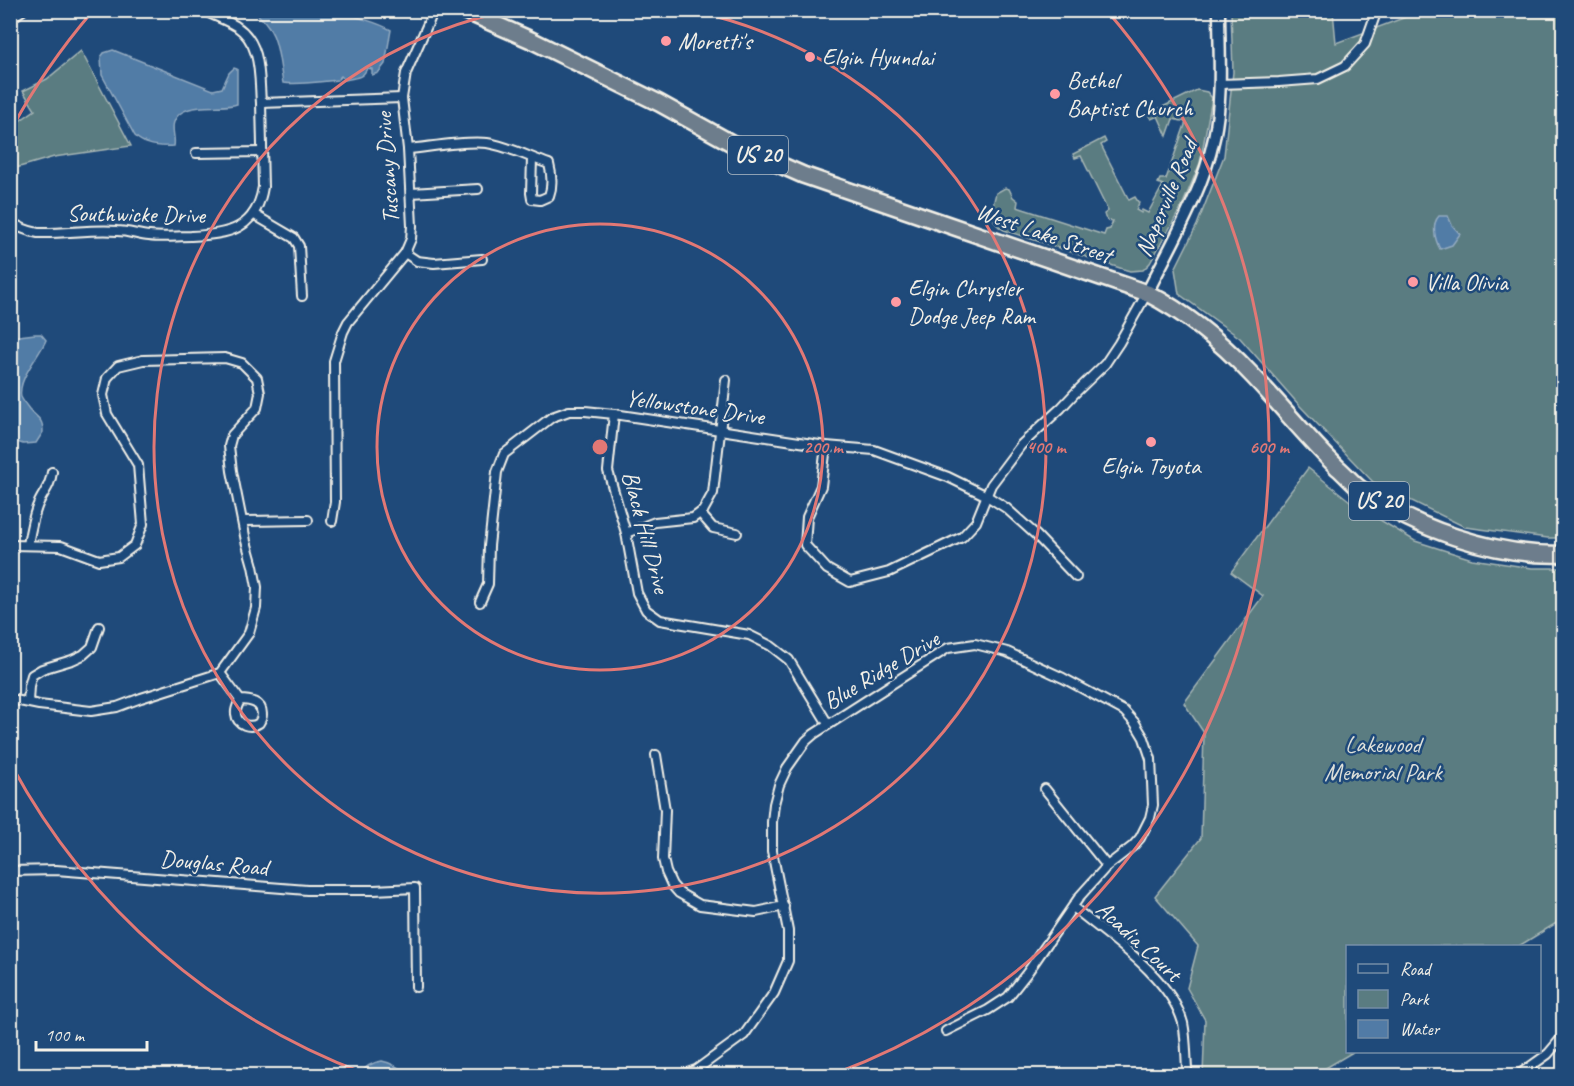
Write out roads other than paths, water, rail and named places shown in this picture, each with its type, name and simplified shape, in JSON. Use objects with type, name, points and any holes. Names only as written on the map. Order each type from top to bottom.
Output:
[{"type":"highway","name":"West Lake Street","points":[[463,10],[531,40],[735,145],[802,175],[1147,293],[1189,318],[1212,337],[1250,373],[1317,447],[1358,487],[1419,523],[1467,541],[1517,551],[1563,554]]},
{"type":"street","points":[[10,20],[23,10]]},
{"type":"street","points":[[202,10],[243,32],[256,53],[261,103],[263,187],[261,198],[253,214],[294,238],[298,246],[302,296]]},
{"type":"street","name":"Tuscany Drive","points":[[332,521],[335,502],[334,361],[348,322],[405,252],[411,239],[411,193],[402,98],[406,73],[434,10]]},
{"type":"street","name":"Naperville Road","points":[[1147,293],[1201,182],[1214,138],[1220,84],[1219,10]]},
{"type":"street","points":[[1220,84],[1318,79],[1345,66],[1365,44],[1377,10]]},
{"type":"street","points":[[261,103],[402,98]]},
{"type":"street","points":[[408,149],[484,142],[500,146],[549,164],[552,189],[549,196],[540,200],[532,199],[532,158]]},
{"type":"street","points":[[196,153],[262,152]]},
{"type":"street","points":[[411,193],[478,189]]},
{"type":"street","name":"Southwicke Drive","points":[[12,226],[38,233],[117,231],[161,237],[217,235],[237,228],[253,214]]},
{"type":"street","points":[[405,252],[417,261],[434,263],[482,259]]},
{"type":"street","points":[[826,446],[821,486],[807,517],[805,545],[827,569],[850,582],[889,572],[962,537],[976,522],[991,485],[1021,445],[1105,364],[1147,293]]},
{"type":"street","points":[[10,545],[61,546],[99,560],[119,557],[135,545],[143,524],[138,465],[107,414],[103,395],[107,378],[118,366],[143,360],[225,358],[242,363],[257,378],[260,393],[257,408],[232,435],[230,446],[232,471],[246,541],[254,566],[256,608],[249,633],[220,673],[117,707],[91,711],[10,699]]},
{"type":"street","points":[[626,533],[655,522],[693,518],[703,511],[712,493],[726,380]]},
{"type":"street","name":"Yellowstone Drive","points":[[480,602],[488,584],[489,546],[497,472],[504,454],[552,417],[569,411],[614,414],[826,446],[874,450],[948,477],[987,496],[1006,508],[1036,535],[1076,577]]},
{"type":"street","name":"Black Hill Drive","points":[[614,414],[608,471],[626,533],[637,593],[646,610],[660,620],[749,635],[771,646],[789,660],[828,724]]},
{"type":"street","points":[[28,545],[38,505],[51,482],[52,472]]},
{"type":"street","points":[[700,513],[712,528],[737,534]]},
{"type":"street","points":[[243,521],[308,520]]},
{"type":"street","points":[[28,702],[32,675],[42,669],[83,655],[92,647],[99,627]]},
{"type":"street","name":"Blue Ridge Drive","points":[[679,1076],[698,1073],[744,1035],[774,993],[788,960],[788,931],[772,850],[771,822],[779,785],[793,758],[806,741],[828,724],[948,648],[975,644],[1007,652],[1063,678],[1124,711],[1144,738],[1151,759],[1153,805],[1148,824],[1140,838],[1107,866],[1080,896],[1008,997],[946,1031]]},
{"type":"street","points":[[220,673],[240,700]]},
{"type":"street","points":[[656,755],[665,810],[663,859],[672,885],[679,893],[700,905],[756,912],[783,906]]},
{"type":"street","points":[[1045,789],[1107,866]]},
{"type":"street","name":"Douglas Road","points":[[10,872],[56,870],[307,890],[416,888],[416,987]]},
{"type":"street","name":"Acadia Court","points":[[1072,908],[1125,950],[1158,980],[1173,999],[1183,1024],[1187,1069],[1185,1076]]},
{"type":"street","points":[[1517,1076],[1548,1054],[1563,1035]]},
{"type":"water","points":[[251,11],[343,11],[379,24],[391,30],[385,64],[378,73],[372,75],[372,69],[367,68],[361,76],[345,80],[341,76],[337,80],[283,83],[276,42],[272,33],[267,24]]},
{"type":"water","points":[[113,50],[213,90],[222,88],[229,73],[234,68],[237,69],[237,104],[192,108],[178,115],[173,128],[174,146],[158,146],[143,142],[135,136],[102,75],[101,57],[104,53]]},
{"type":"water","points":[[1439,216],[1448,216],[1460,234],[1452,245],[1440,249],[1434,228]]},
{"type":"water","points":[[41,334],[46,340],[22,383],[21,397],[41,421],[43,432],[36,443],[23,444],[11,440],[11,337]]},
{"type":"water","points":[[382,1061],[396,1066],[408,1075],[359,1075],[369,1065]]},
{"type":"place","name":"Moretti's","points":[[666,41]]},
{"type":"place","name":"Elgin Hyundai","points":[[810,57]]},
{"type":"place","name":"Bethel Baptist Church","points":[[1055,94]]},
{"type":"place","name":"Villa Olivia","points":[[1413,282]]},
{"type":"place","name":"Elgin Chrysler Dodge Jeep Ram","points":[[896,302]]},
{"type":"place","name":"Elgin Toyota","points":[[1151,442]]},
{"type":"park label","name":"Lakewood Memorial Park","points":[[1383,758]]}]
